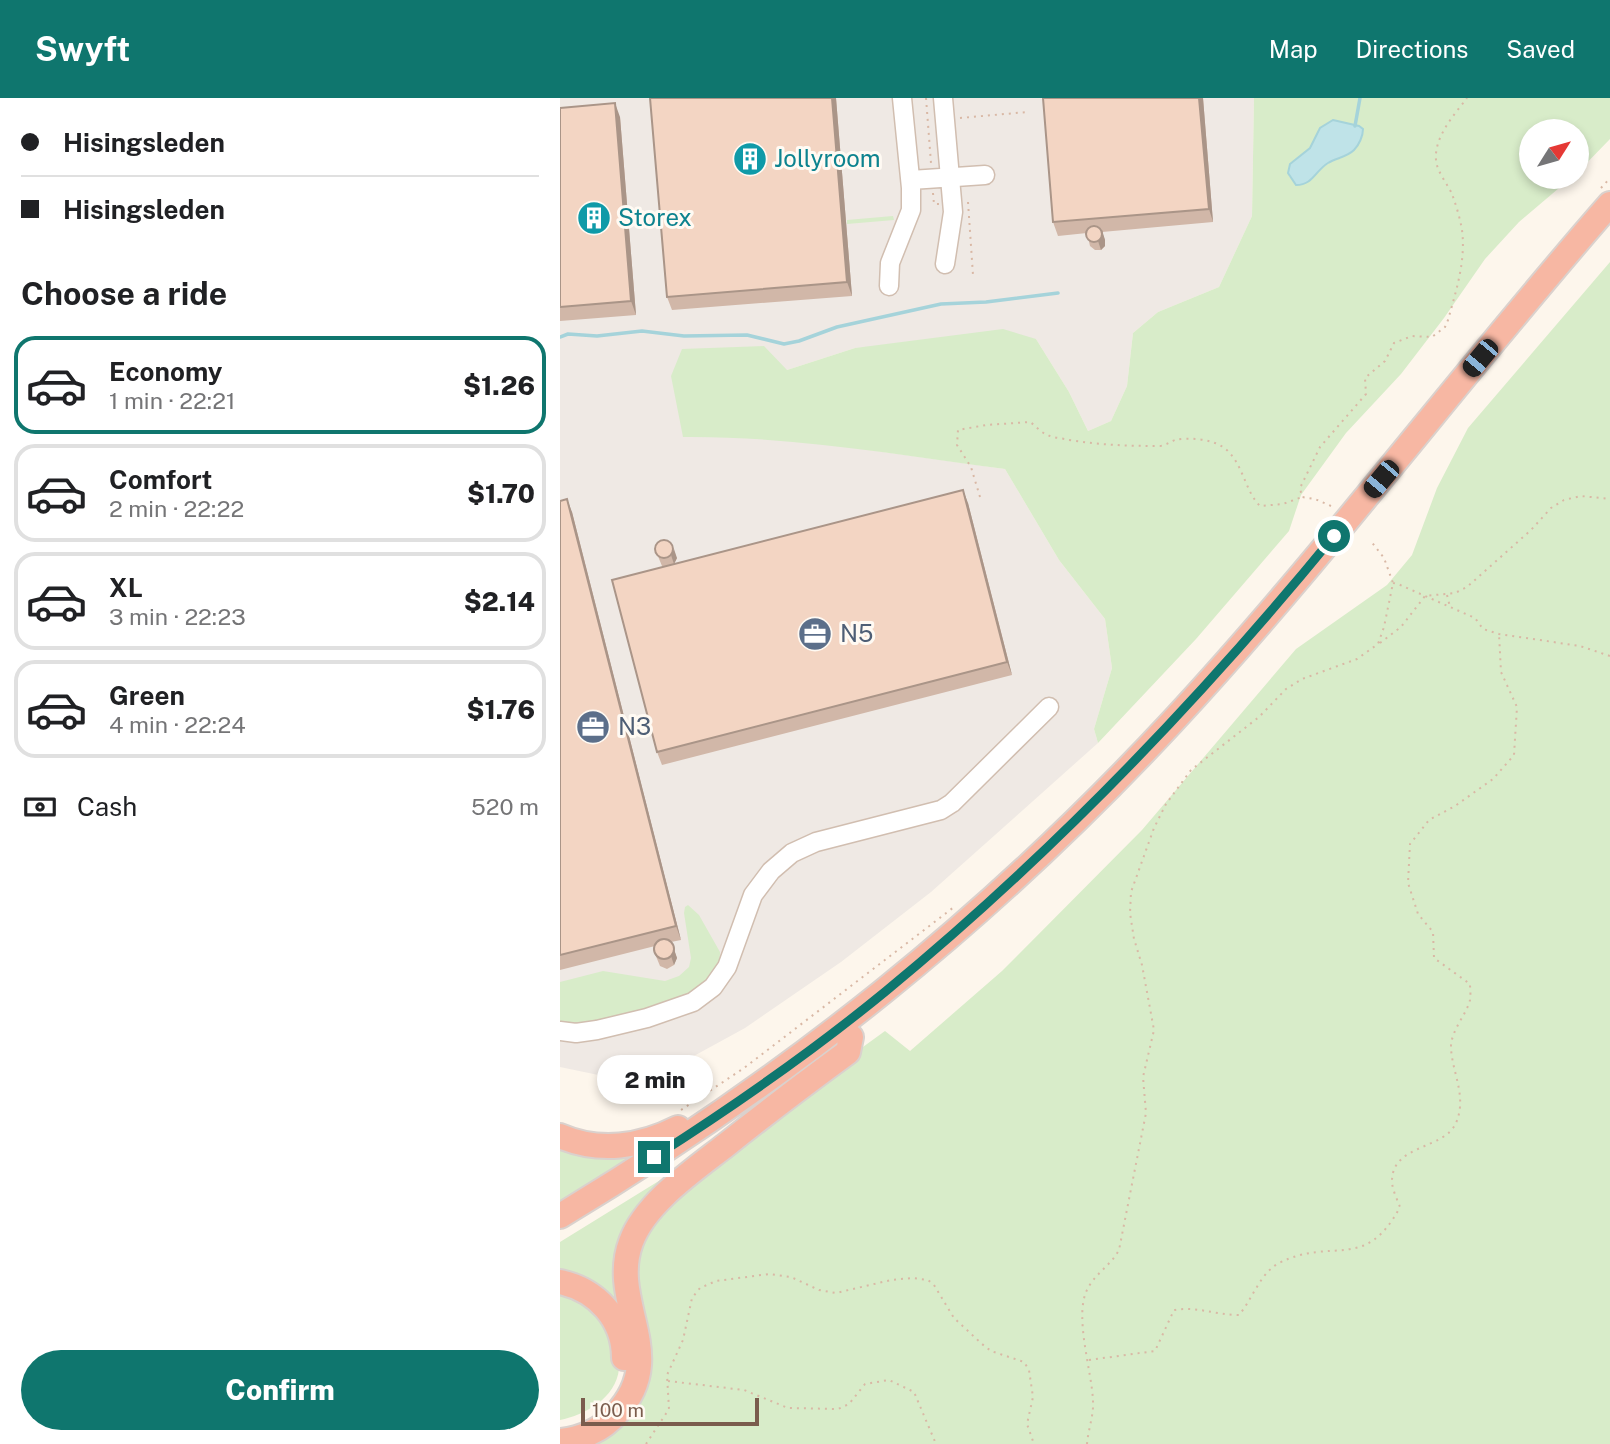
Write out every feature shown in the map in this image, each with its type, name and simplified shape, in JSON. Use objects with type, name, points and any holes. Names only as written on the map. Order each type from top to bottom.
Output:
[{"type":"highway","points":[[560,1216],[625,1177],[754,1090],[867,1006],[942,944],[1040,855],[1178,715],[1276,605],[1603,199]]},
{"type":"highway","points":[[560,1234],[722,1132],[896,1003],[1008,906],[1088,830],[1185,730],[1309,590],[1610,227]]},
{"type":"highway","points":[[560,1441],[583,1436],[606,1424],[626,1402],[636,1380],[639,1346],[626,1287],[625,1268],[631,1241],[644,1218],[708,1159],[848,1052],[851,1037]]},
{"type":"highway","points":[[560,1136],[595,1145],[635,1144],[674,1130],[740,1088],[754,1090]]},
{"type":"highway","points":[[560,1282],[582,1290],[604,1306],[620,1330],[624,1354],[621,1375],[605,1403],[585,1418],[560,1426]]},
{"type":"lane","points":[[888,286],[890,263],[911,210],[911,180],[902,98]]},
{"type":"lane","points":[[943,98],[936,120],[950,178],[953,212],[945,264]]},
{"type":"lane","points":[[911,180],[985,175]]},
{"type":"lane","points":[[560,1031],[576,1033],[597,1030],[648,1018],[693,1002],[713,987],[727,968],[753,895],[772,871],[792,853],[816,842],[941,810],[952,803],[1049,707]]},
{"type":"path","points":[[1302,497],[1300,488],[1313,456],[1366,394],[1365,378],[1385,361],[1394,343],[1412,336],[1432,337],[1445,327],[1460,272],[1463,240],[1452,194],[1437,167],[1435,157],[1441,136],[1467,98]]},
{"type":"path","points":[[936,120],[1027,112]]},
{"type":"path","points":[[1603,199],[1610,177]]},
{"type":"path","points":[[980,497],[971,467],[957,445],[958,430],[1030,422],[1048,436],[1113,447],[1142,444],[1163,446],[1174,440],[1188,439],[1213,442],[1225,448],[1235,460],[1252,498],[1260,506],[1283,504],[1302,497],[1323,501],[1331,506]]},
{"type":"path","points":[[1087,1444],[1094,1404],[1083,1316],[1084,1301],[1088,1288],[1113,1261],[1119,1250],[1146,1112],[1143,1077],[1154,1030],[1130,913],[1131,892],[1154,828],[1166,804],[1191,770],[1259,717],[1286,689],[1302,679],[1357,659],[1401,627],[1425,596],[1447,594],[1467,587],[1531,530],[1551,508],[1564,500],[1581,496],[1610,499]]},
{"type":"path","points":[[1330,513],[1337,505]]},
{"type":"path","points":[[1370,540],[1384,558],[1393,583],[1378,644]]},
{"type":"path","points":[[1393,583],[1475,618],[1483,629],[1499,634],[1580,646],[1610,656]]},
{"type":"path","points":[[1447,594],[1451,608]]},
{"type":"path","points":[[1089,1360],[1156,1351],[1174,1310],[1191,1308],[1219,1315],[1239,1315],[1260,1282],[1276,1264],[1311,1252],[1358,1249],[1376,1241],[1389,1227],[1399,1207],[1392,1181],[1395,1168],[1405,1156],[1449,1133],[1457,1122],[1461,1095],[1451,1048],[1458,1022],[1470,1000],[1470,984],[1434,958],[1433,932],[1418,914],[1408,883],[1410,844],[1429,820],[1455,806],[1493,779],[1514,755],[1517,707],[1501,672],[1499,634]]},
{"type":"path","points":[[676,1113],[744,1068],[960,902]]},
{"type":"path","points":[[646,1444],[669,1409],[667,1375],[683,1339],[691,1298],[699,1288],[716,1281],[769,1273],[791,1277],[819,1290],[836,1293],[891,1280],[928,1280],[934,1285],[954,1318],[982,1344],[991,1351],[1024,1362],[1029,1370],[1033,1397],[1027,1424],[1034,1444]]},
{"type":"path","points":[[667,1380],[744,1390],[788,1408],[838,1409],[849,1404],[865,1384],[889,1380],[914,1392],[936,1444]]},
{"type":"shaded area","points":[[560,98],[1254,98],[1252,216],[1219,287],[1158,312],[1133,333],[1127,386],[1111,421],[1088,431],[1069,392],[1036,339],[855,348],[787,370],[684,437],[737,436],[813,442],[1005,469],[1059,560],[1105,619],[1112,668],[1094,729],[1098,743],[931,892],[841,962],[745,1028],[681,1063],[608,1077],[560,1067]]},
{"type":"green space","points":[[1254,98],[1610,98],[1610,139],[1589,161],[1589,119],[1519,119],[1519,189],[1558,189],[1519,222],[1485,259],[1401,374],[1346,433],[1301,495],[1289,531],[1196,639],[1098,743],[1094,729],[1112,668],[1105,619],[1059,560],[1005,469],[805,443],[683,437],[671,376],[682,349],[764,346],[787,370],[855,348],[1003,329],[1036,339],[1069,392],[1088,431],[1111,421],[1127,386],[1133,333],[1158,312],[1219,287],[1252,216]],"holes":[[[1333,120],[1359,126],[1363,135],[1352,152],[1333,160],[1321,169],[1289,177],[1290,164],[1310,148],[1320,128]]]},
{"type":"green space","points":[[893,216],[894,220],[847,224],[847,220]]},
{"type":"green space","points":[[1610,262],[1610,1444],[585,1444],[626,1415],[632,1279],[648,1222],[885,1031],[910,1051],[1002,971],[1142,830],[1296,649],[1387,585],[1412,555],[1437,488],[1468,428]]},
{"type":"green space","points":[[688,905],[699,915],[720,952],[717,966],[703,984],[686,998],[599,1025],[560,1029],[560,982],[603,971],[665,981],[679,976],[689,967],[691,958],[684,913]]},
{"type":"green space","points":[[654,1146],[560,1208],[560,1149],[582,1155]]},
{"type":"green space","points":[[696,1158],[643,1211],[627,1334],[560,1277],[560,1242]]},
{"type":"green space","points":[[560,1287],[609,1320],[619,1369],[612,1388],[598,1404],[560,1420]]},
{"type":"water","points":[[1333,120],[1363,129],[1359,143],[1345,156],[1324,166],[1306,183],[1296,185],[1288,173],[1290,164],[1310,148],[1320,128]]},
{"type":"building","name":"Jollyroom","points":[[650,98],[832,98],[847,282],[667,297]]},
{"type":"building","points":[[1043,98],[1199,98],[1209,209],[1053,222]]},
{"type":"building","name":"Storex","points":[[615,103],[631,301],[560,307],[560,108]]},
{"type":"building","points":[[1094,226],[1102,234],[1094,242],[1086,234]]},
{"type":"building","name":"N5","points":[[963,490],[1007,662],[657,752],[612,580]]},
{"type":"building","name":"N3","points":[[567,499],[676,926],[560,955],[560,501]]},
{"type":"building","points":[[664,540],[670,543],[673,549],[670,555],[664,558],[658,555],[655,549],[658,543]]},
{"type":"building","points":[[664,939],[671,942],[674,949],[671,956],[664,959],[657,956],[654,949],[657,942]]},
{"type":"waterway","points":[[1355,126],[1360,98]]},
{"type":"waterway","points":[[560,337],[568,334],[597,336],[642,331],[684,336],[747,335],[784,344],[837,327],[941,304],[986,302],[1058,293]]},
{"type":"place","name":"Jollyroom","points":[[750,159]]},
{"type":"place","name":"Storex","points":[[594,218]]},
{"type":"place","name":"N5","points":[[815,634]]},
{"type":"place","name":"N3","points":[[593,727]]},
{"type":"route","points":[[654,1157],[715,1118],[867,1006],[1018,876],[1171,723],[1334,536]]}]
